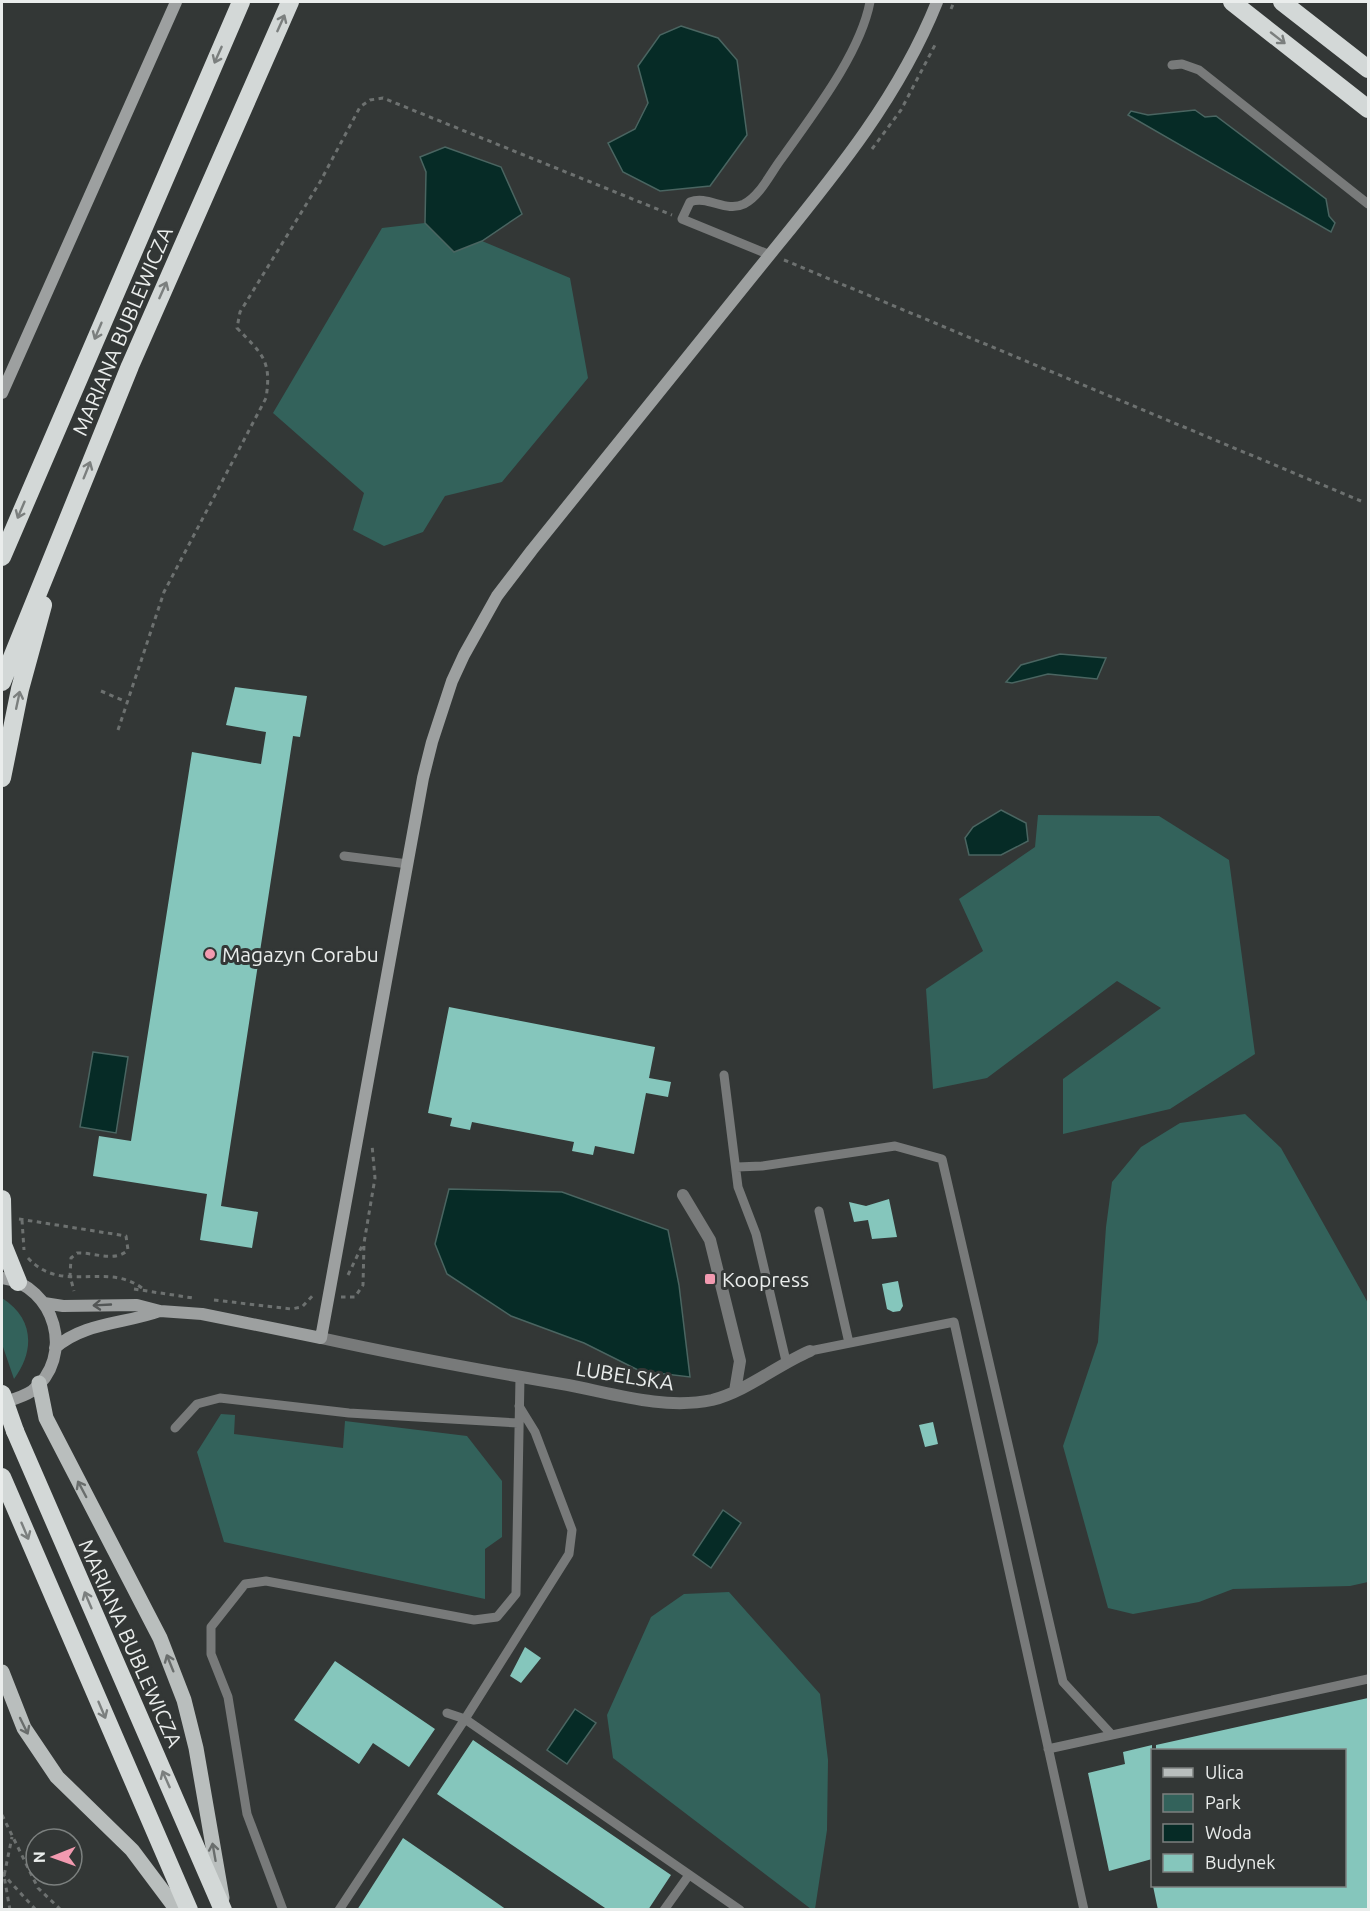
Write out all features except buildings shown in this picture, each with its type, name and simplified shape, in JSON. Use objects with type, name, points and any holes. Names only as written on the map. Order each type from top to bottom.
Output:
[{"type":"highway","name":"MARIANA BUBLEWICZA","points":[[2,556],[241,2]]},
{"type":"highway","name":"MARIANA BUBLEWICZA","points":[[2,682],[130,366],[290,2]]},
{"type":"highway","points":[[1232,2],[1368,108]]},
{"type":"highway","points":[[1282,2],[1368,69]]},
{"type":"highway","points":[[2,778],[20,689],[65,524]]},
{"type":"highway","points":[[2,1199],[3,1245],[10,1280]]},
{"type":"highway","name":"MARIANA BUBLEWICZA","points":[[2,1394],[15,1431],[224,1910]]},
{"type":"highway","points":[[2,1477],[189,1910]]},
{"type":"main road","points":[[39,1383],[46,1418],[160,1638],[184,1700],[196,1748],[224,1910]]},
{"type":"main road","points":[[2,1672],[24,1728],[57,1777],[132,1850],[177,1910]]},
{"type":"street","points":[[2,393],[176,2]]},
{"type":"street","points":[[44,1303],[63,1306],[137,1305],[160,1311],[202,1314],[321,1338],[336,1296],[423,778],[441,712],[464,655],[497,596],[875,120],[914,54],[937,2]]},
{"type":"street","points":[[683,1195],[710,1240],[740,1361],[735,1391]]},
{"type":"street","points":[[2,1403],[24,1395],[39,1383],[46,1374],[55,1348],[53,1320],[44,1303],[32,1290],[10,1280]]},
{"type":"street","points":[[55,1348],[69,1335],[89,1328],[138,1319],[160,1311]]},
{"type":"street","name":"LUBELSKA","points":[[321,1338],[496,1373],[661,1402],[690,1404],[714,1399],[735,1391],[786,1361],[810,1351]]},
{"type":"lane","points":[[770,255],[682,219],[690,202],[698,199],[731,207],[753,197],[831,88],[865,21],[870,2]]},
{"type":"lane","points":[[1172,65],[1182,64],[1200,70],[1368,204]]},
{"type":"lane","points":[[344,856],[408,864]]},
{"type":"lane","points":[[724,1075],[738,1187],[756,1234],[786,1361]]},
{"type":"lane","points":[[737,1167],[895,1146],[942,1159],[1063,1682],[1112,1736]]},
{"type":"lane","points":[[819,1211],[849,1343]]},
{"type":"lane","points":[[810,1351],[954,1322],[1084,1910]]},
{"type":"lane","points":[[283,1910],[247,1814],[228,1696],[211,1654],[211,1627],[245,1584],[266,1581],[474,1620],[496,1617],[516,1594],[520,1377]]},
{"type":"lane","points":[[175,1428],[197,1404],[220,1398],[349,1413],[518,1423]]},
{"type":"lane","points":[[339,1910],[465,1719],[568,1554],[572,1530],[535,1432],[519,1406]]},
{"type":"lane","points":[[1048,1749],[1368,1679]]},
{"type":"lane","points":[[447,1713],[465,1719],[740,1910]]},
{"type":"lane","points":[[664,1910],[689,1875]]},
{"type":"path","points":[[950,12],[954,2]]},
{"type":"path","points":[[867,156],[901,110],[936,42]]},
{"type":"path","points":[[118,730],[164,592],[266,398],[270,375],[264,356],[237,328],[240,312],[320,182],[360,107],[370,100],[383,98],[682,219]]},
{"type":"path","points":[[778,269],[792,251]]},
{"type":"path","points":[[770,255],[1361,501]]},
{"type":"path","points":[[101,692],[127,702]]},
{"type":"path","points":[[213,1300],[291,1309],[302,1307],[316,1292],[355,1297],[363,1285],[364,1244],[375,1178],[373,1141]]},
{"type":"path","points":[[70,1276],[69,1263],[77,1252],[115,1257],[128,1250],[126,1236],[21,1219],[26,1255],[54,1276],[122,1278],[143,1289],[202,1299]]},
{"type":"path","points":[[345,1281],[364,1244]]},
{"type":"path","points":[[336,1296],[343,1289]]},
{"type":"path","points":[[2,1818],[38,1888],[61,1910]]},
{"type":"path","points":[[10,1910],[3,1875],[12,1836]]},
{"type":"path","points":[[3,1875],[36,1910]]},
{"type":"green space","points":[[425,223],[454,252],[482,241],[570,278],[588,378],[502,482],[445,496],[423,532],[384,546],[353,530],[364,493],[273,413],[382,228]]},
{"type":"green space","points":[[1038,815],[1159,816],[1229,860],[1255,1054],[1170,1109],[1063,1134],[1063,1079],[1161,1008],[1117,981],[987,1078],[933,1089],[926,989],[983,951],[959,899],[1035,847]]},
{"type":"green space","points":[[1245,1114],[1281,1148],[1368,1303],[1368,1582],[1350,1586],[1233,1589],[1199,1602],[1133,1614],[1108,1608],[1063,1446],[1098,1342],[1106,1227],[1112,1182],[1141,1147],[1180,1123]]},
{"type":"green space","points":[[2,1298],[20,1315],[28,1336],[25,1357],[14,1379],[2,1344]]},
{"type":"green space","points":[[221,1414],[235,1415],[234,1434],[343,1448],[345,1421],[467,1436],[502,1481],[502,1537],[485,1549],[485,1599],[224,1542],[197,1452]]},
{"type":"green space","points":[[729,1592],[820,1694],[828,1760],[827,1830],[815,1909],[811,1909],[613,1758],[607,1715],[651,1617],[684,1594]]},
{"type":"water","points":[[681,26],[718,38],[737,60],[747,135],[710,186],[660,191],[623,172],[608,143],[635,129],[648,103],[638,66],[660,35]]},
{"type":"water","points":[[1195,110],[1205,117],[1216,116],[1326,199],[1329,216],[1335,223],[1331,232],[1128,115],[1131,111],[1148,115]]},
{"type":"water","points":[[445,147],[501,167],[522,214],[482,241],[454,252],[425,223],[426,172],[420,157]]},
{"type":"water","points":[[1060,654],[1106,658],[1097,679],[1048,674],[1012,683],[1006,682],[1021,665]]},
{"type":"water","points":[[1001,810],[1026,823],[1028,841],[1001,855],[969,855],[965,838],[973,827]]},
{"type":"water","points":[[93,1052],[128,1057],[116,1133],[80,1127]]},
{"type":"water","points":[[449,1189],[562,1192],[668,1230],[679,1285],[690,1377],[640,1371],[584,1343],[511,1316],[447,1274],[435,1244]]},
{"type":"water","points":[[723,1510],[741,1523],[711,1568],[693,1555]]},
{"type":"water","points":[[575,1709],[596,1723],[567,1764],[547,1750]]},
{"type":"place","name":"Magazyn Corabu","points":[[210,954]]},
{"type":"place","name":"Koopress","points":[[710,1279]]}]
